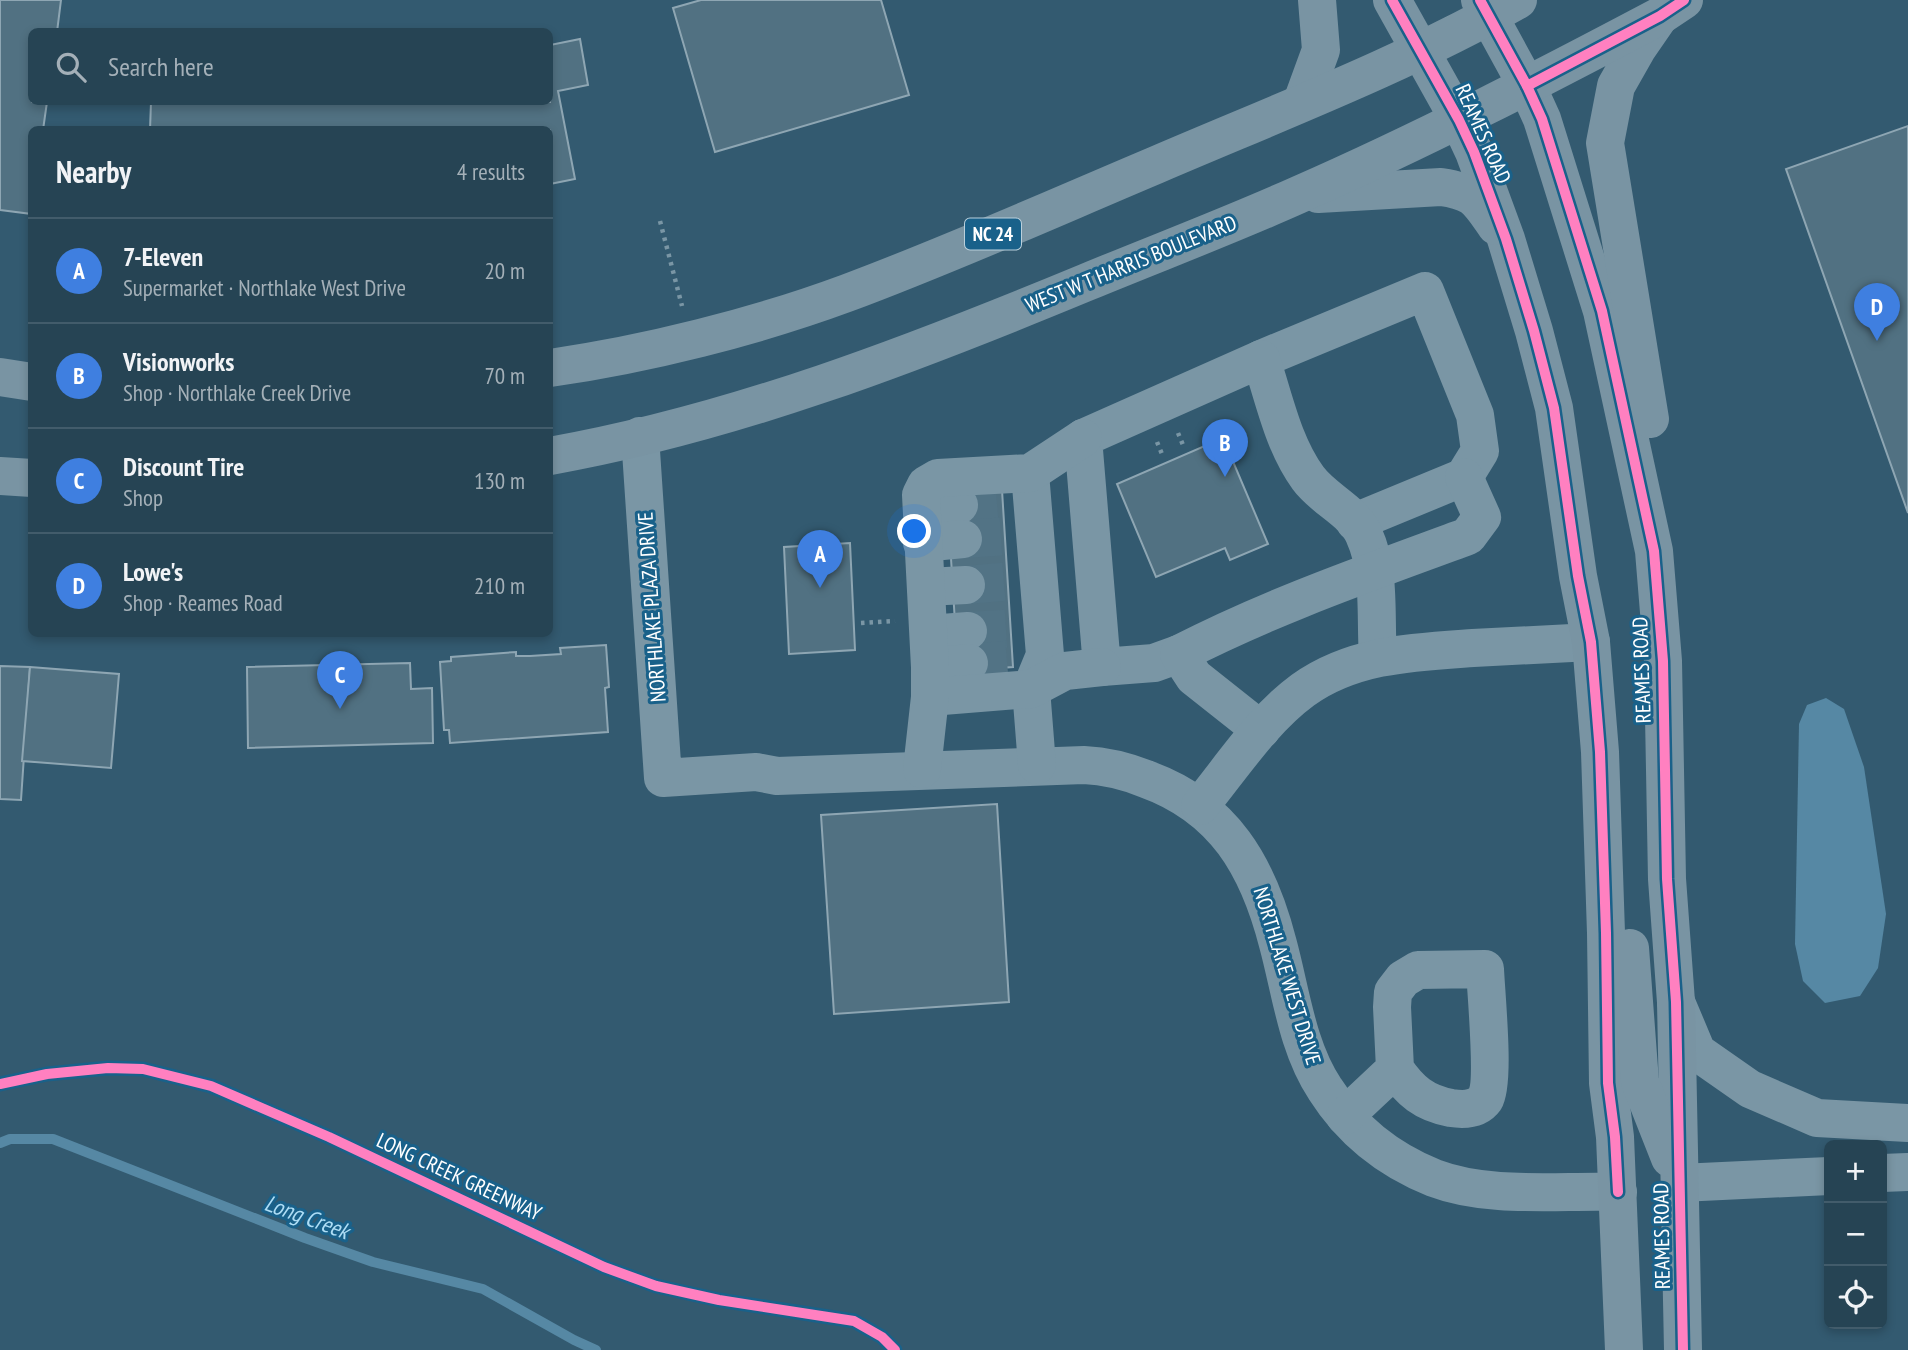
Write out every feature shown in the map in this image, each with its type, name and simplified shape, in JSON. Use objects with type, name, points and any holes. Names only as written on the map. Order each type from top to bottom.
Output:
[{"type":"main road","points":[[1302,102],[1321,50],[1317,0]]},
{"type":"main road","name":"REAMES ROAD","points":[[1392,0],[1459,120],[1506,239],[1554,408],[1576,565],[1591,642],[1600,752],[1608,1083],[1615,1137],[1624,1350]]},
{"type":"main road","name":"NC 24","points":[[553,367],[730,330],[846,293],[1010,227],[1421,50],[1495,5]]},
{"type":"main road","name":"REAMES ROAD","points":[[1495,5],[1542,119],[1602,311],[1654,551],[1663,661],[1667,866],[1676,1002],[1683,1350]]},
{"type":"main road","points":[[1654,551],[1652,428],[1605,143],[1616,86],[1637,49],[1672,8]]},
{"type":"main road","name":"WEST W T HARRIS BOULEVARD","points":[[553,455],[640,436],[748,407],[874,365],[1010,314],[1298,195],[1527,86],[1672,8]]},
{"type":"main road","points":[[1298,195],[1441,187],[1457,189],[1478,200],[1506,239]]},
{"type":"main road","points":[[0,377],[28,381]]},
{"type":"main road","points":[[0,475],[28,478]]},
{"type":"main road","points":[[1604,865],[1627,902],[1640,1082],[1680,1183]]},
{"type":"main road","points":[[1618,1192],[1640,1244],[1643,1350]]},
{"type":"street","points":[[1037,765],[1023,508],[1083,438],[1261,359],[1425,291],[1475,415],[1480,451],[1464,477],[1355,522]]},
{"type":"street","points":[[1261,359],[1286,433],[1308,479],[1355,522],[1366,538],[1374,571],[1378,657]]},
{"type":"street","name":"NORTHLAKE PLAZA DRIVE","points":[[640,436],[663,778]]},
{"type":"street","points":[[1083,438],[1102,667]]},
{"type":"street","points":[[930,666],[1030,651],[1065,671],[1154,663],[1324,588],[1468,536],[1482,517],[1464,477]]},
{"type":"street","points":[[922,769],[930,666],[921,495],[926,485],[939,478],[1023,508]]},
{"type":"street","points":[[922,525],[961,522]]},
{"type":"street","points":[[926,587],[966,585]]},
{"type":"street","points":[[1200,806],[1276,713],[1304,690],[1356,663],[1422,651],[1591,642]]},
{"type":"street","points":[[930,666],[969,647]]},
{"type":"street","points":[[1179,654],[1194,677],[1261,730]]},
{"type":"street","name":"NORTHLAKE WEST DRIVE","points":[[663,778],[756,772],[777,776],[1037,765],[1104,766],[1158,783],[1200,806],[1224,829],[1253,870],[1267,906],[1308,1055],[1324,1088],[1345,1116],[1378,1148],[1403,1164],[1461,1186],[1492,1191],[1618,1192]]},
{"type":"street","points":[[1345,1116],[1395,1069],[1393,992],[1403,979],[1418,970],[1485,969],[1490,1076],[1487,1096],[1479,1106],[1453,1109],[1419,1097],[1407,1087],[1395,1069]]},
{"type":"street","points":[[1676,1002],[1697,1052],[1751,1089],[1816,1118],[1908,1123]]},
{"type":"street","points":[[1887,1173],[1908,1172]]},
{"type":"street","points":[[1680,1183],[1824,1175]]},
{"type":"path","points":[[660,221],[682,306]]},
{"type":"water","points":[[1826,698],[1844,709],[1864,767],[1886,914],[1878,968],[1860,996],[1825,1003],[1803,981],[1795,944],[1799,724],[1807,705]]},
{"type":"building","points":[[0,0],[61,0],[58,28],[28,28],[28,105],[47,105],[44,126],[28,126],[28,214],[0,210]]},
{"type":"building","points":[[701,0],[881,0],[909,95],[715,152],[673,8]]},
{"type":"building","points":[[580,39],[588,85],[558,91],[575,179],[553,183],[553,126],[150,126],[151,105],[553,105],[553,44]]},
{"type":"building","points":[[1908,126],[1908,513],[1786,169]]},
{"type":"building","points":[[1223,438],[1268,544],[1230,560],[1225,548],[1156,577],[1117,484]]},
{"type":"building","points":[[1002,490],[1013,667],[958,671],[947,494]]},
{"type":"building","points":[[850,543],[855,650],[789,654],[784,547]]},
{"type":"building","points":[[606,645],[608,732],[450,743],[449,730],[444,730],[440,662],[451,661],[451,657],[516,652],[516,656],[561,654],[560,648]]},
{"type":"building","points":[[410,663],[411,689],[432,688],[433,743],[248,748],[247,667]]},
{"type":"building","points":[[0,666],[30,667],[21,800],[0,799]]},
{"type":"building","points":[[30,667],[119,674],[111,768],[22,761]]},
{"type":"building","points":[[997,804],[1009,1002],[834,1014],[821,815]]},
{"type":"waterway","name":"Long Creek","points":[[0,1143],[10,1139],[53,1139],[373,1262],[483,1289],[596,1350]]},
{"type":"tunnel","points":[[959,505],[1008,501]]},
{"type":"tunnel","points":[[963,539],[1010,536]]},
{"type":"tunnel","points":[[966,585],[1012,581]]},
{"type":"tunnel","points":[[968,631],[1017,628]]},
{"type":"tunnel","points":[[969,663],[1016,659]]},
{"type":"cycle path","points":[[1392,0],[1474,152],[1506,239],[1554,408],[1578,576],[1591,642],[1600,752],[1608,1083],[1618,1192]]},
{"type":"cycle path","points":[[1480,0],[1542,119],[1602,311],[1654,551],[1663,661],[1667,879],[1676,1002],[1683,1350]]},
{"type":"cycle path","points":[[1527,86],[1660,16],[1684,0]]},
{"type":"cycle path","name":"LONG CREEK GREENWAY","points":[[0,1084],[47,1074],[108,1068],[143,1069],[211,1086],[329,1137],[604,1267],[656,1286],[719,1300],[854,1321],[882,1337],[895,1350]]},
{"type":"place","name":"Lowe's","points":[[1877,341]]},
{"type":"place","name":"Visionworks","points":[[1225,477]]},
{"type":"place","name":"7-Eleven","points":[[820,588]]},
{"type":"place","name":"Discount Tire","points":[[340,709]]}]
